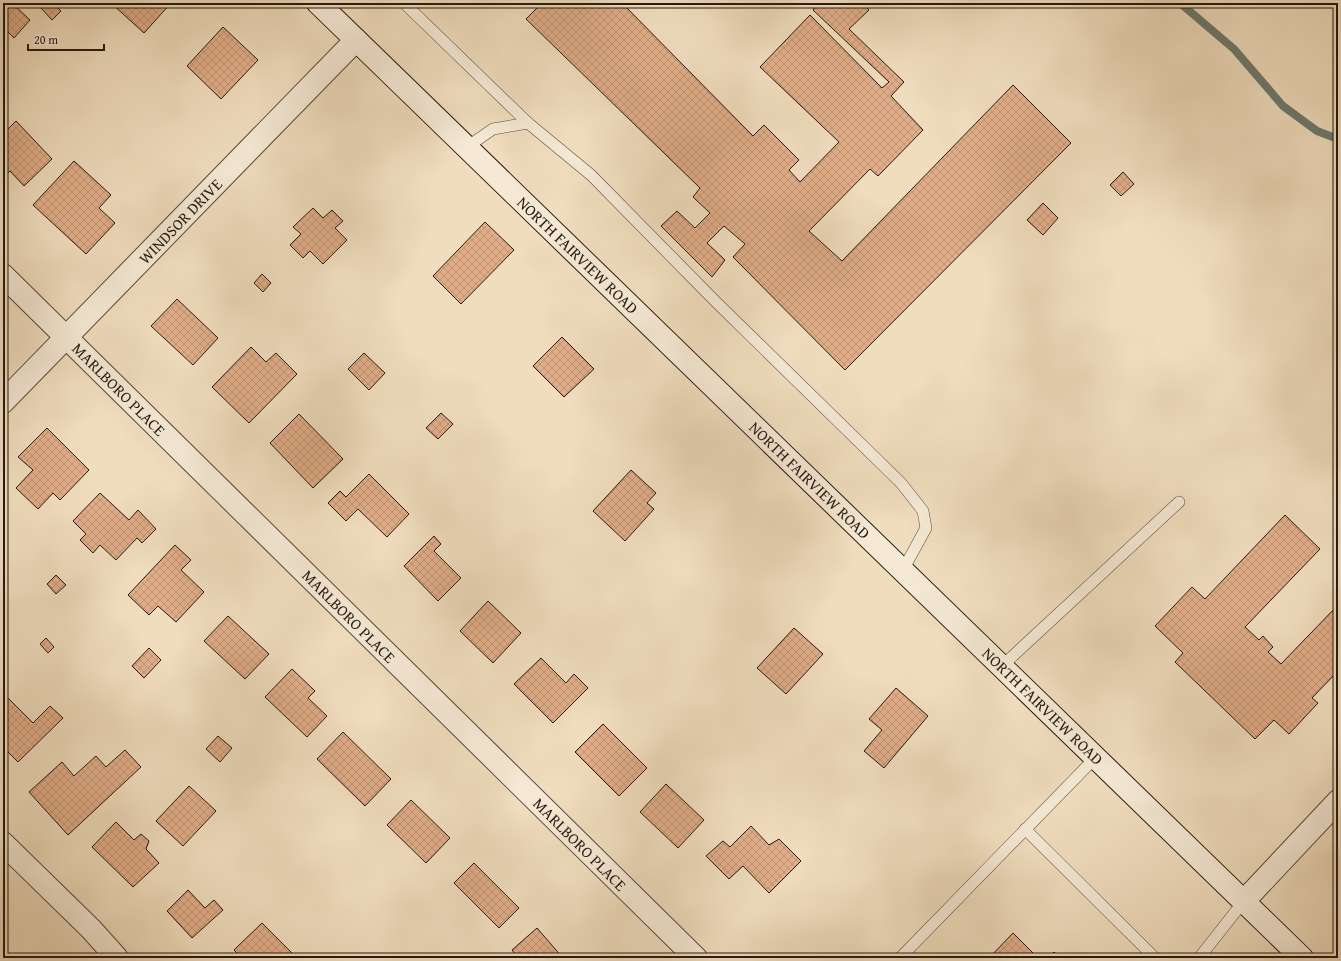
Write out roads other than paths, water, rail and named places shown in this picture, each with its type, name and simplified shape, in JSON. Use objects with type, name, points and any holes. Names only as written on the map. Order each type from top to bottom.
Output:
[{"type":"street","name":"NORTH FAIRVIEW ROAD","points":[[318,3],[1302,958]]},
{"type":"street","name":"WINDSOR DRIVE","points":[[3,402],[356,40]]},
{"type":"street","name":"MARLBORO PLACE","points":[[3,275],[696,958]]},
{"type":"street","points":[[1244,901],[1338,801]]},
{"type":"street","points":[[3,843],[91,929],[117,958]]},
{"type":"lane","points":[[404,3],[528,123],[591,175],[716,302],[901,483],[923,511],[926,528],[903,570]]},
{"type":"lane","points":[[467,147],[493,129],[528,123]]},
{"type":"lane","points":[[1002,666],[1179,502]]},
{"type":"lane","points":[[900,958],[1096,757]]},
{"type":"lane","points":[[1025,829],[1155,958]]},
{"type":"lane","points":[[1199,958],[1244,901]]},
{"type":"waterway","points":[[1180,3],[1234,49],[1283,106],[1317,131],[1338,139]]}]
